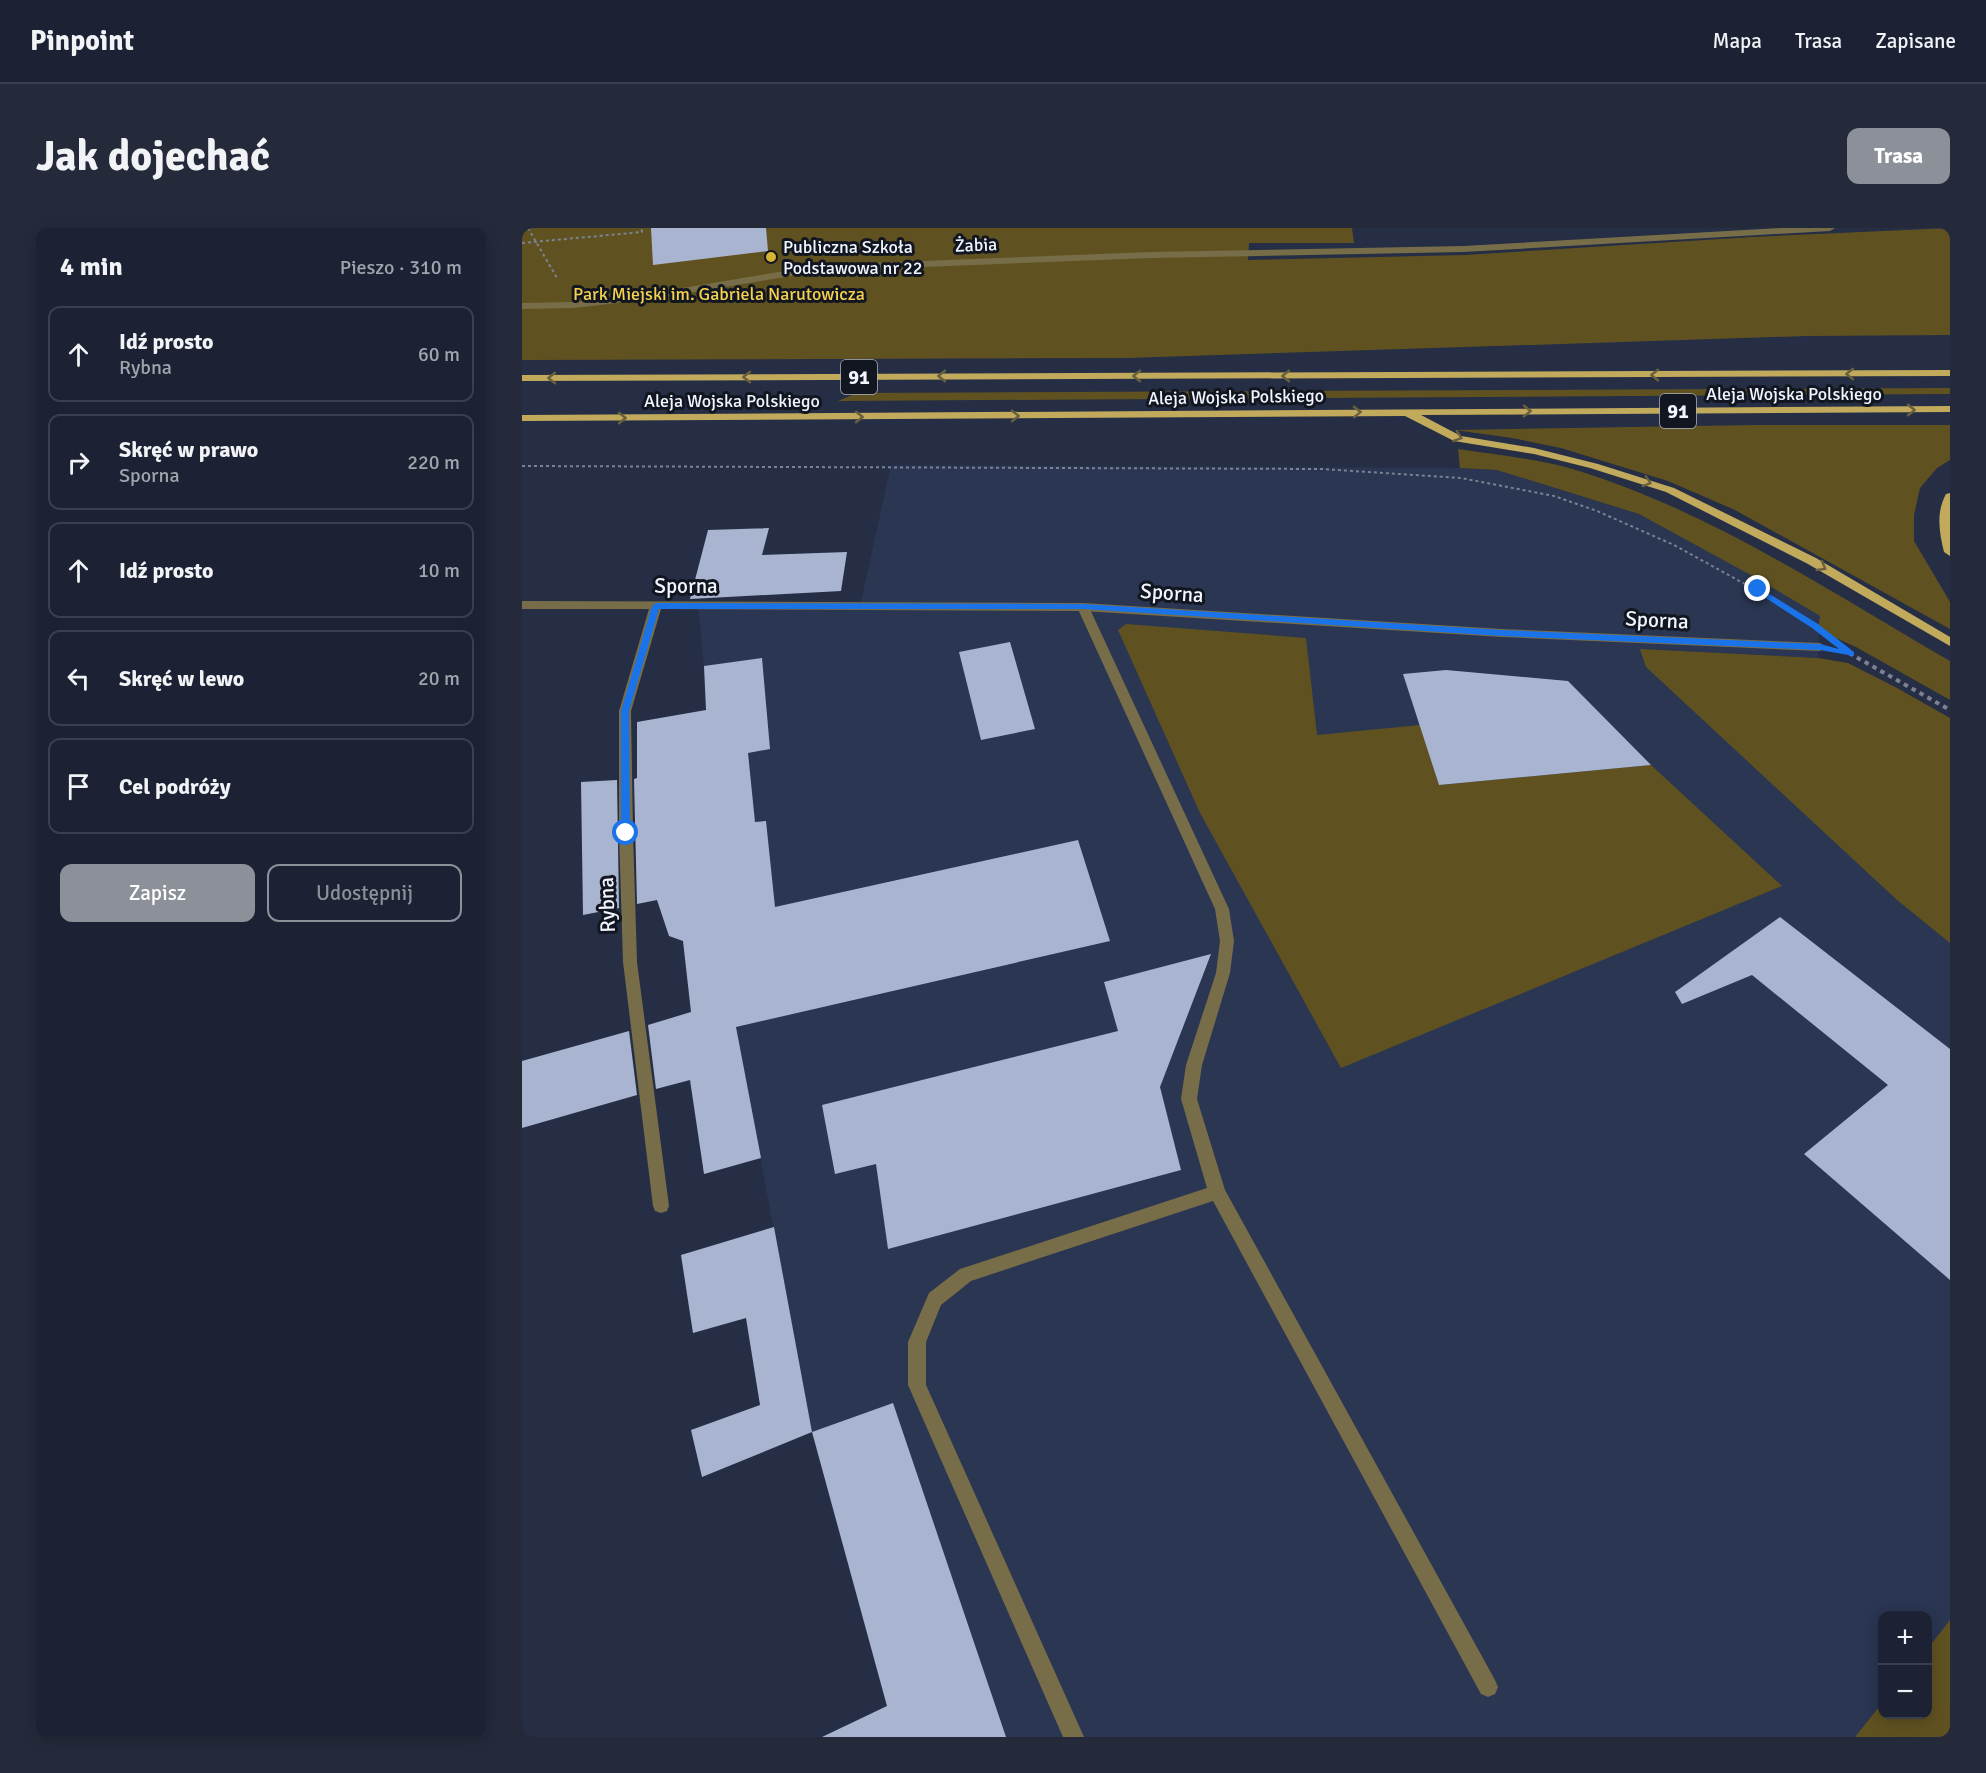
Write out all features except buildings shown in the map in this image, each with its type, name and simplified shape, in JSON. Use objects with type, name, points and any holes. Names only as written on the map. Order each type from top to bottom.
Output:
[{"type":"main road","name":"Aleja Wojska Polskiego","points":[[522,378],[1950,373]]},
{"type":"main road","name":"Aleja Wojska Polskiego","points":[[522,418],[1950,410]]},
{"type":"main road","points":[[1405,412],[1458,439],[1564,458],[1670,490],[1812,561],[1950,642]]},
{"type":"main road","points":[[1950,496],[1944,519],[1945,535],[1950,552]]},
{"type":"street","name":"Żabia","points":[[522,306],[573,305],[676,292],[821,268],[1151,255],[1463,249],[1830,228]]},
{"type":"street","name":"Sporna","points":[[522,605],[1083,607],[1502,633],[1820,647]]},
{"type":"street","name":"Rybna","points":[[656,606],[625,711],[630,962],[662,1206]]},
{"type":"street","points":[[1083,607],[1222,909],[1227,940],[1223,973],[1194,1065],[1189,1099],[1217,1192],[1488,1687]]},
{"type":"street","points":[[1074,1737],[917,1384],[918,1342],[935,1299],[966,1275],[1217,1192]]},
{"type":"path","points":[[528,228],[573,305]]},
{"type":"path","points":[[522,243],[642,232],[641,228]]},
{"type":"path","points":[[522,466],[1322,469],[1400,471],[1472,479],[1545,494],[1617,520],[1688,550],[1758,589],[1806,620]]},
{"type":"path","points":[[1820,647],[1851,654]]},
{"type":"path","points":[[1842,647],[1950,710]]},
{"type":"shaded area","points":[[891,465],[1460,468],[1497,470],[1639,514],[1820,616],[1818,658],[1641,649],[1897,900],[1950,943],[1950,1620],[1932,1643],[1932,1611],[1878,1611],[1878,1708],[1855,1737],[895,1737],[812,1432],[737,1034],[698,604],[860,606]]},
{"type":"green space","name":"Park Miejski im. Gabriela Narutowicza","points":[[522,228],[1352,228],[1354,243],[1249,243],[1248,260],[1465,255],[1753,237],[1950,228],[1950,335],[1807,336],[1127,358],[522,360]]},
{"type":"green space","points":[[1950,388],[1950,394],[838,401],[857,393]]},
{"type":"green space","points":[[1757,425],[1950,425],[1950,460],[1937,468],[1920,488],[1914,515],[1914,541],[1950,602],[1950,629],[1735,510],[1668,481],[1561,448],[1455,430]]},
{"type":"green space","points":[[1458,449],[1534,460],[1579,471],[1628,488],[1723,531],[1815,581],[1950,661],[1950,700],[1856,647],[1818,630],[1820,616],[1639,514],[1497,470],[1460,468]]},
{"type":"green space","points":[[1126,624],[1306,638],[1317,735],[1420,725],[1439,785],[1651,765],[1782,886],[1341,1068],[1200,813],[1118,630]]},
{"type":"green space","points":[[1640,649],[1818,658],[1848,663],[1950,718],[1950,943],[1897,900],[1646,667]]},
{"type":"green space","points":[[1950,1620],[1950,1737],[1855,1737],[1878,1708],[1878,1719],[1932,1719],[1932,1643]]},
{"type":"place","name":"Publiczna Szkoła Podstawowa nr 22","points":[[771,257]]},
{"type":"route","points":[[626,833],[625,711],[656,606],[1083,607],[1502,633],[1820,647],[1833,648],[1851,654],[1815,626],[1758,589]]}]
